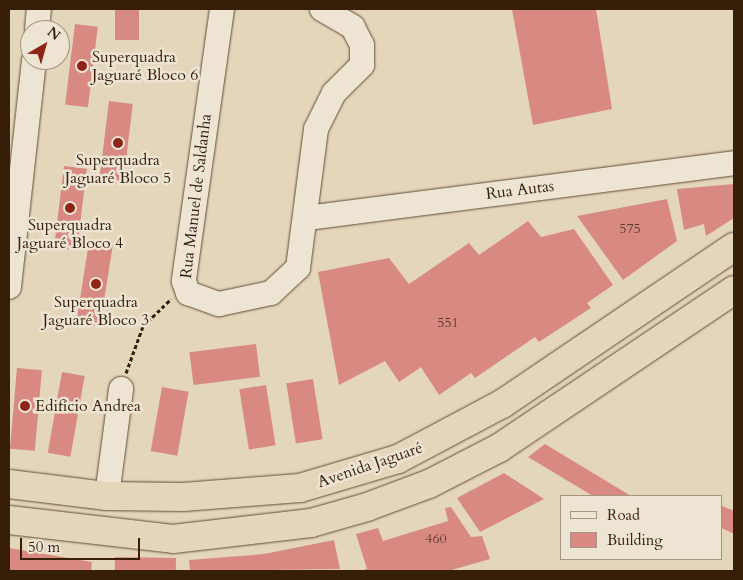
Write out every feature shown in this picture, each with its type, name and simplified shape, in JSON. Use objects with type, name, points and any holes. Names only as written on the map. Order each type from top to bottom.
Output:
[{"type":"highway","name":"Avenida Jaguaré","points":[[9,484],[107,496],[183,497],[300,488],[398,459],[486,414],[734,247]]},
{"type":"highway","points":[[9,520],[173,539],[311,522],[367,507],[429,484],[507,443],[734,290]]},
{"type":"street","name":"Rua Manuel de Saldanha","points":[[222,9],[185,288],[198,299],[219,304],[272,293],[298,268],[307,218],[316,129],[323,109],[362,64],[362,45],[353,27],[322,9]]},
{"type":"street","points":[[9,287],[33,70]]},
{"type":"street","name":"Rua Autas","points":[[307,218],[734,163]]},
{"type":"street","points":[[107,496],[120,385]]},
{"type":"path","points":[[120,385],[143,326],[185,288]]},
{"type":"building","points":[[115,9],[139,9],[139,40],[115,40]]},
{"type":"building","points":[[512,9],[596,9],[612,109],[533,125]]},
{"type":"building","name":"Superquadra Jaguaré Bloco 6","points":[[75,24],[98,27],[88,107],[65,104]]},
{"type":"building","name":"Superquadra Jaguaré Bloco 5","points":[[109,101],[133,104],[123,184],[99,181]]},
{"type":"building","name":"Superquadra Jaguaré Bloco 4","points":[[64,166],[87,169],[77,250],[54,247]]},
{"type":"building","points":[[734,184],[734,218],[706,236],[704,224],[684,230],[677,189]]},
{"type":"building","points":[[667,199],[677,241],[623,280],[577,216]]},
{"type":"building","points":[[528,221],[541,237],[574,229],[613,285],[587,303],[591,308],[539,342],[535,337],[475,378],[471,373],[439,395],[421,367],[399,382],[385,361],[339,385],[318,272],[389,258],[409,284],[469,243],[479,255]]},
{"type":"building","name":"Superquadra Jaguaré Bloco 3","points":[[89,242],[113,246],[100,327],[76,323]]},
{"type":"building","points":[[256,344],[260,377],[194,385],[189,352]]},
{"type":"building","name":"Edifício Andrea","points":[[17,368],[42,370],[35,451],[10,449]]},
{"type":"building","points":[[62,372],[85,376],[70,457],[48,453]]},
{"type":"building","points":[[313,379],[323,439],[296,443],[286,383]]},
{"type":"building","points":[[266,385],[276,445],[249,449],[239,389]]},
{"type":"building","points":[[162,387],[189,392],[177,456],[151,451]]},
{"type":"building","points":[[545,444],[629,495],[591,495],[528,457]]},
{"type":"building","points":[[504,473],[544,499],[480,532],[457,498]]},
{"type":"building","points":[[723,506],[734,511],[734,534],[723,528]]},
{"type":"building","points":[[451,507],[471,537],[482,536],[490,559],[448,571],[360,571],[367,569],[356,534],[378,528],[383,541],[448,521],[445,508]]},
{"type":"building","points":[[334,540],[340,569],[190,571],[189,560],[264,554]]},
{"type":"building","points":[[9,548],[92,562],[91,571],[9,571]]},
{"type":"building","points":[[115,557],[176,558],[176,571],[115,571]]},
{"type":"place","name":"Superquadra Jaguaré Bloco 6","points":[[82,66]]},
{"type":"place","name":"Superquadra Jaguaré Bloco 5","points":[[118,143]]},
{"type":"place","name":"Superquadra Jaguaré Bloco 4","points":[[70,208]]},
{"type":"place","name":"Superquadra Jaguaré Bloco 3","points":[[96,284]]},
{"type":"place","name":"Edifício Andrea","points":[[25,406]]}]
